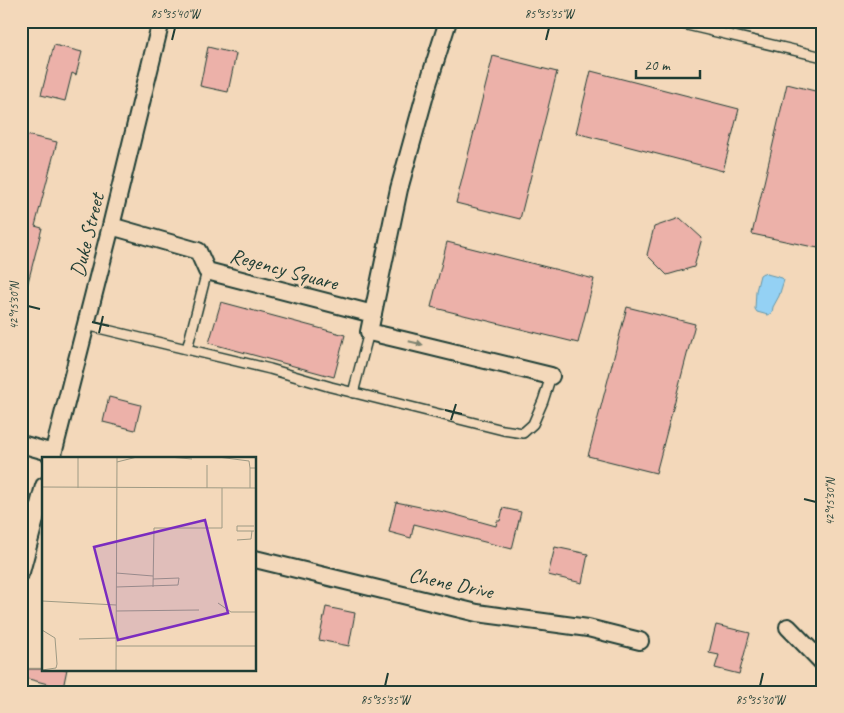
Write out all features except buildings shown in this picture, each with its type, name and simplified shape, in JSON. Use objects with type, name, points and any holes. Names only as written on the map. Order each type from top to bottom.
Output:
[{"type":"street","name":"Duke Street","points":[[52,456],[161,21]]},
{"type":"street","points":[[448,21],[428,84],[399,189],[369,332],[550,376]]},
{"type":"street","name":"Regency Square","points":[[111,226],[198,251],[207,271],[373,314]]},
{"type":"street","points":[[21,444],[52,456]]},
{"type":"street","points":[[21,572],[42,503]]},
{"type":"street","name":"Chene Drive","points":[[256,559],[477,612],[588,628],[640,640]]},
{"type":"street","points":[[788,627],[823,663]]},
{"type":"lane","points":[[670,21],[823,56]]},
{"type":"lane","points":[[187,349],[207,271]]},
{"type":"lane","points":[[86,325],[270,369],[353,393],[503,430],[523,433],[534,424],[550,376]]},
{"type":"lane","points":[[353,393],[369,332]]},
{"type":"water","points":[[763,273],[784,280],[772,313],[768,315],[757,312],[755,309],[756,291],[760,275]]}]
